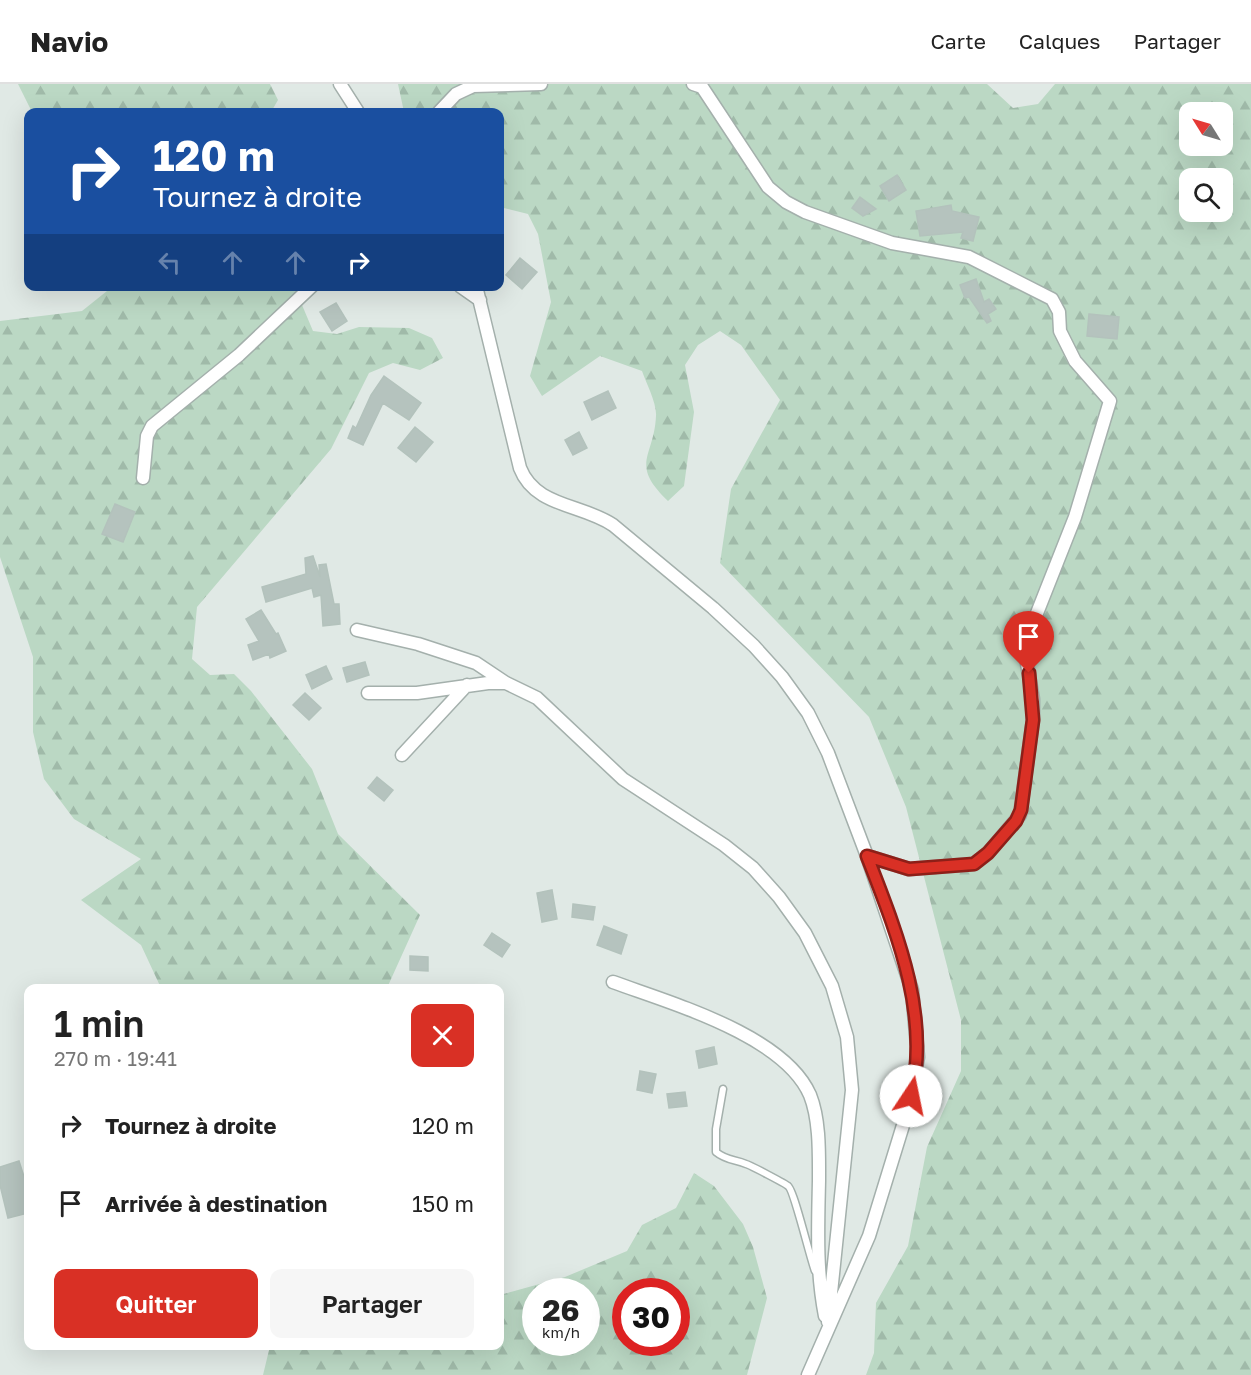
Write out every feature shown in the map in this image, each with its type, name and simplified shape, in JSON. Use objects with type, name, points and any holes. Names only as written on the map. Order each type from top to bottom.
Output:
[{"type":"street","points":[[340,84],[355,108]]},
{"type":"street","points":[[443,108],[456,94],[473,86],[541,84]]},
{"type":"street","points":[[693,84],[702,87],[768,187],[786,202],[805,212],[892,243],[969,257],[1052,299],[1059,312],[1060,331],[1075,362],[1110,401],[1075,517],[1024,646],[1033,720],[1020,815],[988,853],[974,864],[909,869],[867,856]]},
{"type":"street","points":[[143,478],[147,436],[152,426],[239,355],[307,291]]},
{"type":"street","points":[[467,291],[480,300]]},
{"type":"street","points":[[477,291],[520,468],[525,479],[543,496],[597,514],[613,525],[712,608],[782,677],[816,728],[867,856],[912,990],[918,1057],[908,1109],[869,1236],[852,1280],[827,1329],[808,1375]]},
{"type":"street","points":[[357,630],[437,650],[476,663],[549,707],[623,779],[724,844],[753,868],[780,897],[805,933],[832,986],[847,1036],[852,1090],[827,1329]]},
{"type":"street","points":[[368,693],[417,693],[466,685],[506,683]]},
{"type":"street","points":[[402,755],[466,685]]},
{"type":"street","points":[[613,982],[750,1036],[799,1078],[810,1096],[817,1129],[818,1280],[827,1329]]},
{"type":"lane","points":[[723,1089],[716,1129],[716,1152],[726,1160],[746,1164],[789,1186],[796,1200],[803,1234],[818,1280]]},
{"type":"green space","points":[[18,84],[270,84],[278,100],[273,108],[30,108]]},
{"type":"green space","points":[[398,84],[987,84],[1013,108],[1038,104],[1055,84],[1251,84],[1251,1375],[866,1375],[874,1353],[876,1303],[908,1246],[927,1147],[961,1071],[961,1020],[906,807],[869,717],[720,563],[731,489],[780,400],[741,345],[720,331],[698,345],[685,365],[694,412],[684,486],[668,501],[649,478],[647,468],[656,411],[642,371],[600,356],[542,396],[530,376],[551,302],[538,234],[528,214],[504,208],[504,108],[403,108]]},
{"type":"green space","points":[[107,291],[296,291],[313,331],[337,334],[359,327],[409,328],[432,338],[443,358],[420,370],[393,363],[369,373],[331,449],[197,607],[192,659],[210,675],[234,674],[251,691],[312,769],[338,834],[420,915],[389,984],[159,984],[141,945],[81,900],[141,859],[74,819],[44,779],[33,732],[33,657],[0,557],[0,321],[82,311]]},
{"type":"green space","points":[[694,1173],[714,1186],[743,1224],[753,1247],[767,1298],[747,1375],[263,1375],[269,1350],[504,1350],[504,1294],[522,1289],[522,1356],[600,1356],[600,1278],[561,1278],[627,1251],[642,1225],[676,1208]]},
{"type":"building","points":[[897,175],[906,190],[889,201],[880,186]]},
{"type":"building","points":[[860,197],[876,209],[863,216],[852,208]]},
{"type":"building","points":[[951,205],[952,211],[979,217],[973,241],[961,238],[963,232],[920,236],[916,211]]},
{"type":"building","points":[[520,258],[537,272],[522,289],[506,275]]},
{"type":"building","points":[[976,279],[984,302],[989,299],[996,309],[988,314],[991,321],[987,323],[969,297],[965,298],[960,285]]},
{"type":"building","points":[[336,303],[347,321],[332,331],[320,312]]},
{"type":"building","points":[[1089,314],[1119,317],[1117,339],[1087,336]]},
{"type":"building","points":[[384,376],[421,403],[409,420],[383,403],[363,445],[348,438],[353,426],[356,428],[371,395]]},
{"type":"building","points":[[608,391],[616,408],[592,420],[584,402]]},
{"type":"building","points":[[415,427],[433,442],[416,462],[398,448]]},
{"type":"building","points":[[579,432],[587,448],[573,455],[565,440]]},
{"type":"building","points":[[115,504],[135,512],[123,542],[102,534]]},
{"type":"building","points":[[313,556],[320,577],[319,565],[326,564],[334,604],[339,604],[340,624],[323,626],[321,595],[314,597],[312,588],[266,602],[262,587],[306,574],[305,558]]},
{"type":"building","points":[[261,610],[276,634],[278,633],[286,651],[270,658],[269,654],[253,660],[248,645],[259,641],[246,619]]},
{"type":"building","points":[[365,662],[369,675],[347,682],[343,668]]},
{"type":"building","points":[[326,666],[332,679],[312,689],[306,675]]},
{"type":"building","points":[[305,693],[321,708],[309,720],[293,705]]},
{"type":"building","points":[[377,777],[393,790],[384,801],[368,788]]},
{"type":"building","points":[[552,890],[557,919],[542,922],[537,893]]},
{"type":"building","points":[[573,904],[595,907],[593,920],[572,917]]},
{"type":"building","points":[[604,926],[627,935],[621,954],[597,945]]},
{"type":"building","points":[[492,933],[510,945],[502,957],[484,945]]},
{"type":"building","points":[[410,956],[428,957],[428,971],[410,970]]},
{"type":"building","points":[[714,1047],[717,1064],[699,1068],[696,1051]]},
{"type":"building","points":[[640,1071],[656,1074],[652,1093],[637,1090]]},
{"type":"building","points":[[685,1092],[687,1106],[669,1108],[667,1094]]},
{"type":"building","points":[[19,1161],[24,1177],[24,1214],[8,1218],[0,1185],[0,1167]]},
{"type":"route","points":[[911,1096],[918,1057],[912,990],[867,856],[909,869],[925,870],[974,864],[988,853],[1020,815],[1033,720],[1029,673]]}]
